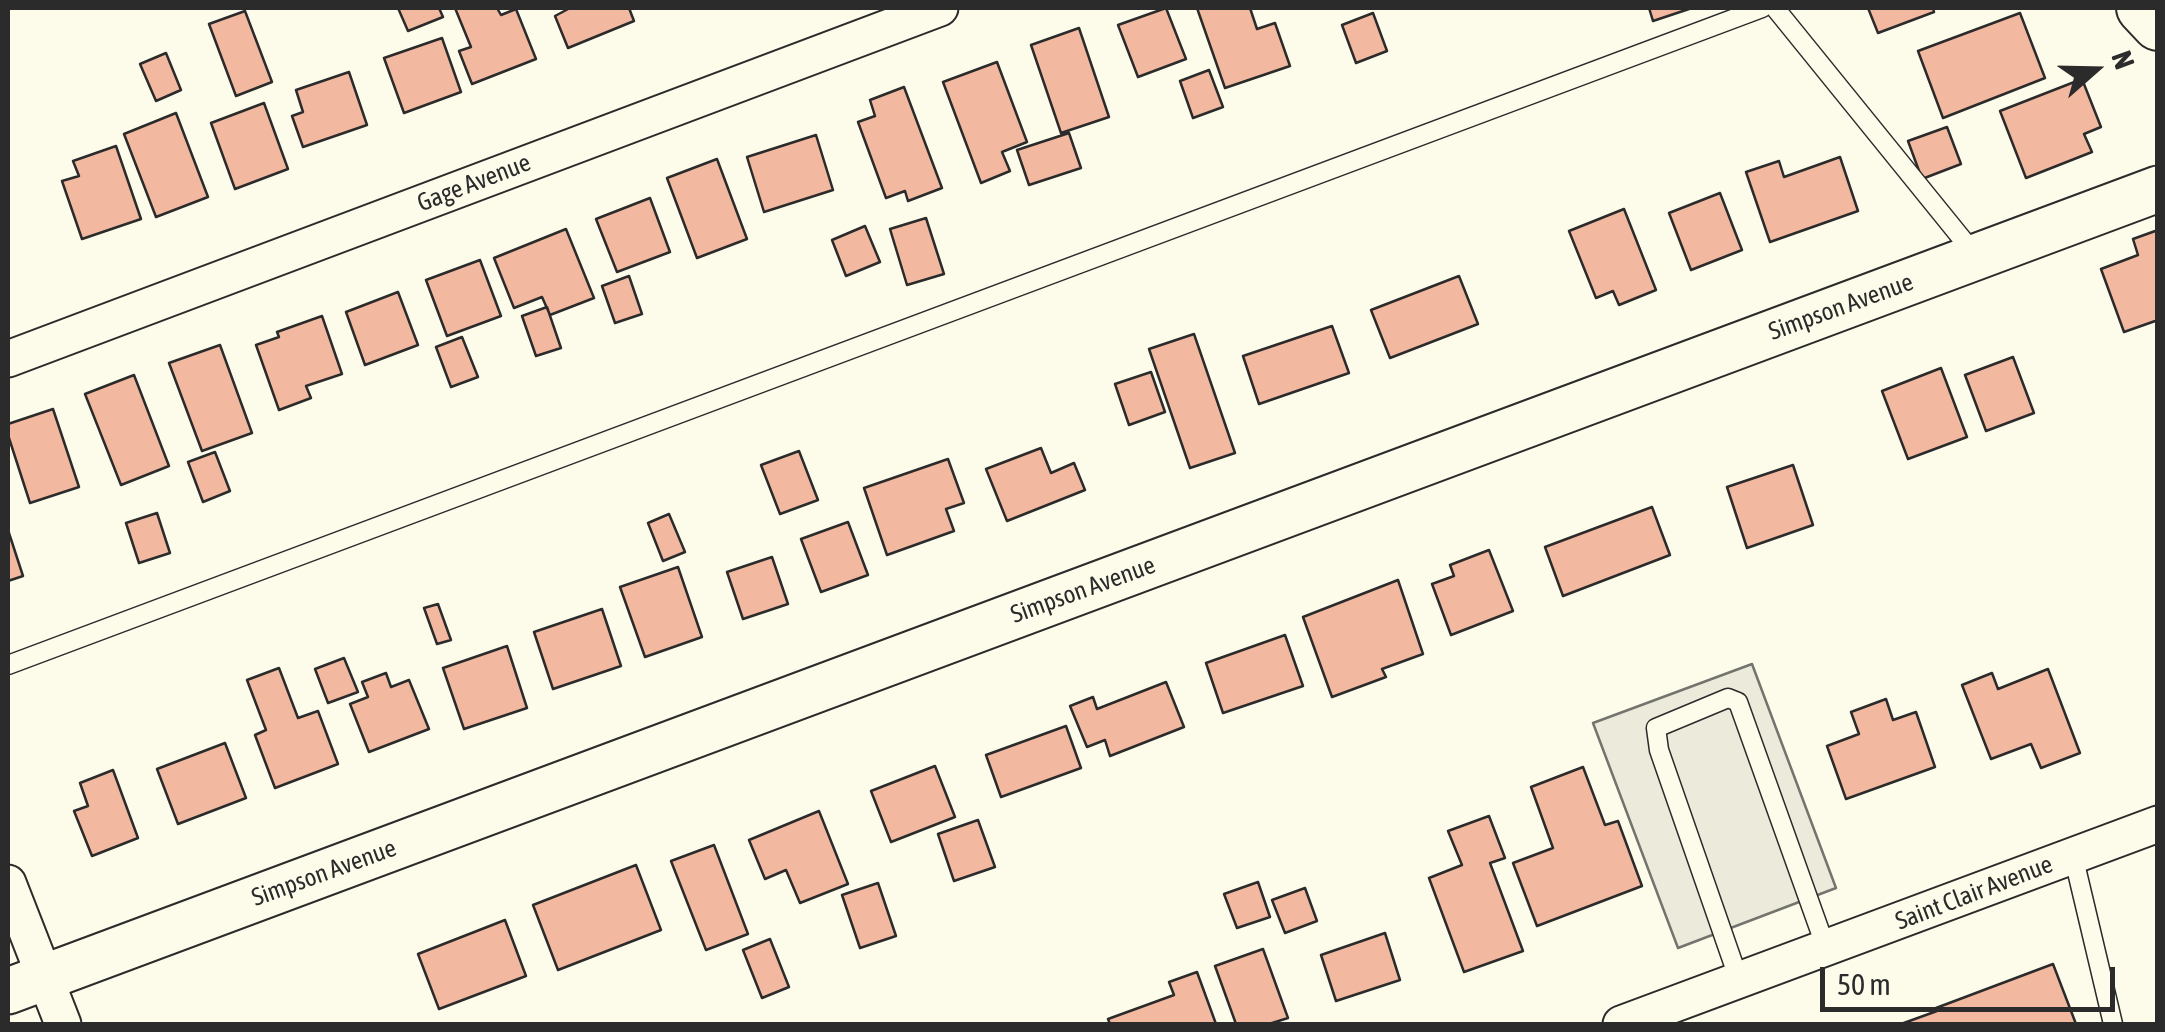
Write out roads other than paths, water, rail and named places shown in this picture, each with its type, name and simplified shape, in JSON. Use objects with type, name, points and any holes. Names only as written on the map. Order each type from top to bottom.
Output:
[{"type":"main road","points":[[2142,8],[2158,26]]},
{"type":"street","name":"Gage Avenue","points":[[8,359],[940,8]]},
{"type":"street","name":"Simpson Avenue","points":[[26,984],[2158,189]]},
{"type":"street","name":"Saint Clair Avenue","points":[[1621,1024],[2158,824]]},
{"type":"street","points":[[8,883],[26,984],[63,1024]]},
{"type":"lane","points":[[8,664],[1762,8]]},
{"type":"lane","points":[[1775,8],[1976,257]]},
{"type":"lane","points":[[1739,980],[1659,750],[1656,728],[1728,698],[1738,702],[1826,948]]},
{"type":"lane","points":[[2073,855],[2113,1024]]}]
